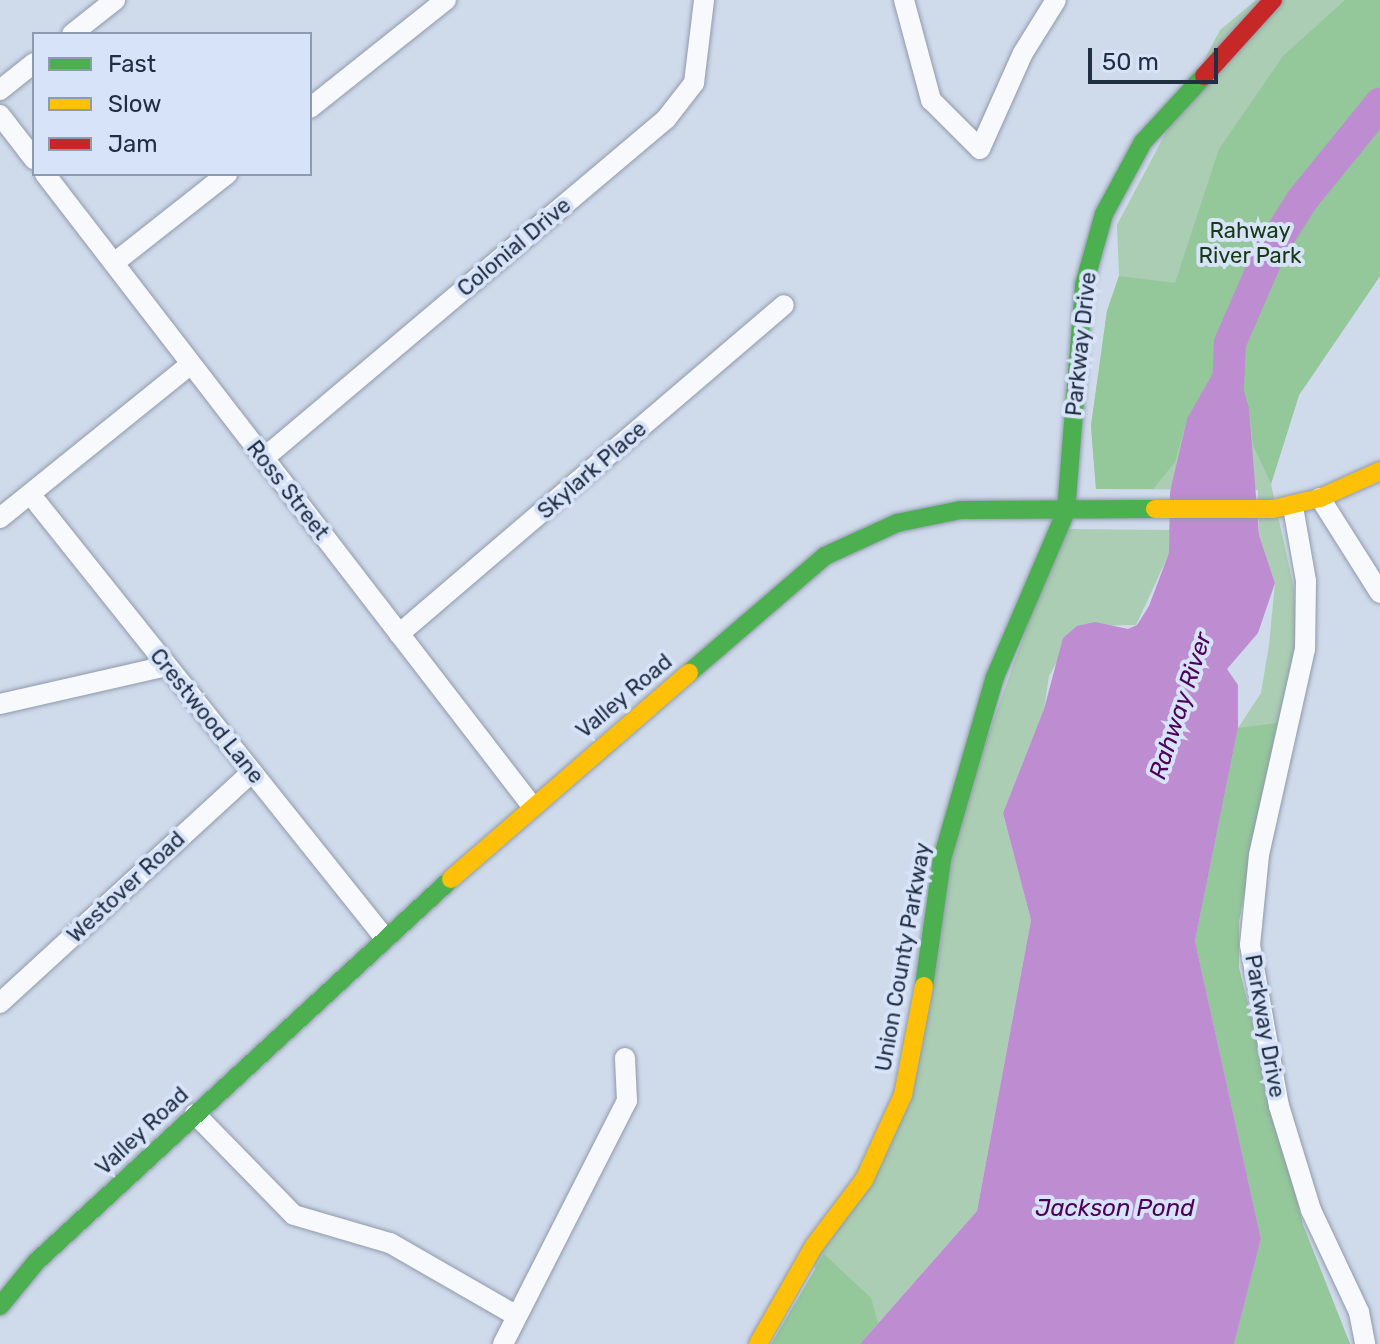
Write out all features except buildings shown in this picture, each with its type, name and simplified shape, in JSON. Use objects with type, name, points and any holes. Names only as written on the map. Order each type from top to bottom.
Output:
[{"type":"street","points":[[75,32],[115,0]]},
{"type":"street","points":[[312,106],[446,0]]},
{"type":"street","name":"Colonial Drive","points":[[264,458],[666,119],[694,83],[704,0]]},
{"type":"street","points":[[904,0],[931,100],[980,149],[1023,53],[1056,0]]},
{"type":"street","name":"Parkway Drive","points":[[1066,511],[1084,285],[1104,214],[1143,142],[1273,0]]},
{"type":"street","points":[[0,90],[32,65]]},
{"type":"street","points":[[0,115],[32,156]]},
{"type":"street","name":"Ross Street","points":[[47,176],[532,806]]},
{"type":"street","points":[[114,263],[224,176]]},
{"type":"street","name":"Skylark Place","points":[[399,634],[784,305]]},
{"type":"street","points":[[0,518],[191,364]]},
{"type":"street","name":"Valley Road","points":[[0,1306],[36,1262],[384,937],[825,556],[897,523],[928,515],[961,510],[1283,508],[1320,498],[1380,471]]},
{"type":"street","name":"Crestwood Lane","points":[[31,495],[384,937]]},
{"type":"street","points":[[1320,498],[1380,593]]},
{"type":"street","name":"Parkway Drive","points":[[1283,508],[1306,581],[1305,649],[1259,855],[1250,945],[1279,1106],[1311,1210],[1370,1336]]},
{"type":"street","name":"Union County Parkway","points":[[758,1344],[814,1246],[864,1180],[903,1095],[918,1030],[942,859],[995,677],[1066,511]]},
{"type":"street","points":[[0,704],[167,666]]},
{"type":"street","name":"Westover Road","points":[[0,1003],[252,772]]},
{"type":"street","points":[[503,1344],[515,1315],[627,1101],[625,1058]]},
{"type":"street","points":[[195,1114],[294,1215],[390,1243],[515,1315]]},
{"type":"street","name":"Valley Road","points":[[0,1277],[36,1262]]},
{"type":"green space","name":"Rahway River Park","points":[[1256,0],[1380,0],[1380,276],[1299,395],[1271,484],[1294,588],[1296,644],[1239,921],[1239,968],[1303,1225],[1350,1344],[1234,1344],[1261,1239],[1195,941],[1238,728],[1261,693],[1269,645],[1275,583],[1259,535],[1258,490],[1096,489],[1091,426],[1107,311],[1119,276],[1117,225],[1220,30]]},
{"type":"green space","points":[[1345,0],[1380,0],[1380,276],[1299,395],[1271,484],[1253,445],[1249,408],[1187,419],[1175,462],[1153,489],[1096,489],[1091,426],[1107,311],[1119,276],[1175,283],[1219,149],[1283,56]]},
{"type":"green space","points":[[1062,529],[1170,530],[1169,554],[1136,625],[1077,626],[1049,676],[1044,709],[1003,813],[1031,920],[977,1211],[860,1344],[812,1263],[880,1167],[956,825]]},
{"type":"green space","points":[[1277,723],[1239,921],[1239,968],[1303,1225],[1350,1344],[1234,1344],[1261,1239],[1195,941],[1238,728]]},
{"type":"green space","points":[[824,1254],[871,1298],[878,1323],[860,1344],[771,1344]]},
{"type":"water","name":"Jackson Pond","points":[[1230,343],[1249,408],[1259,535],[1275,583],[1258,633],[1227,669],[1238,685],[1238,728],[1195,941],[1261,1239],[1234,1344],[860,1344],[977,1211],[1031,920],[1003,813],[1044,709],[1063,638],[1077,626],[1095,622],[1128,629],[1137,625],[1149,606],[1169,553],[1170,492],[1187,419]]},
{"type":"waterway","name":"Rahway River","points":[[1228,386],[1230,343],[1270,251],[1302,200],[1380,104]]},
{"type":"traffic: fast","points":[[924,986],[942,859],[995,677],[1066,511],[1084,285],[1104,214],[1143,142],[1204,76]]},
{"type":"traffic: fast","points":[[689,673],[825,556],[897,523],[961,510],[1155,509]]},
{"type":"traffic: fast","points":[[0,1306],[36,1262],[451,879]]},
{"type":"traffic: slow","points":[[1155,509],[1273,509],[1320,498],[1380,471]]},
{"type":"traffic: slow","points":[[451,879],[689,673]]},
{"type":"traffic: slow","points":[[758,1344],[814,1246],[864,1180],[903,1095],[924,986]]},
{"type":"traffic: jam","points":[[1204,76],[1273,0]]}]
